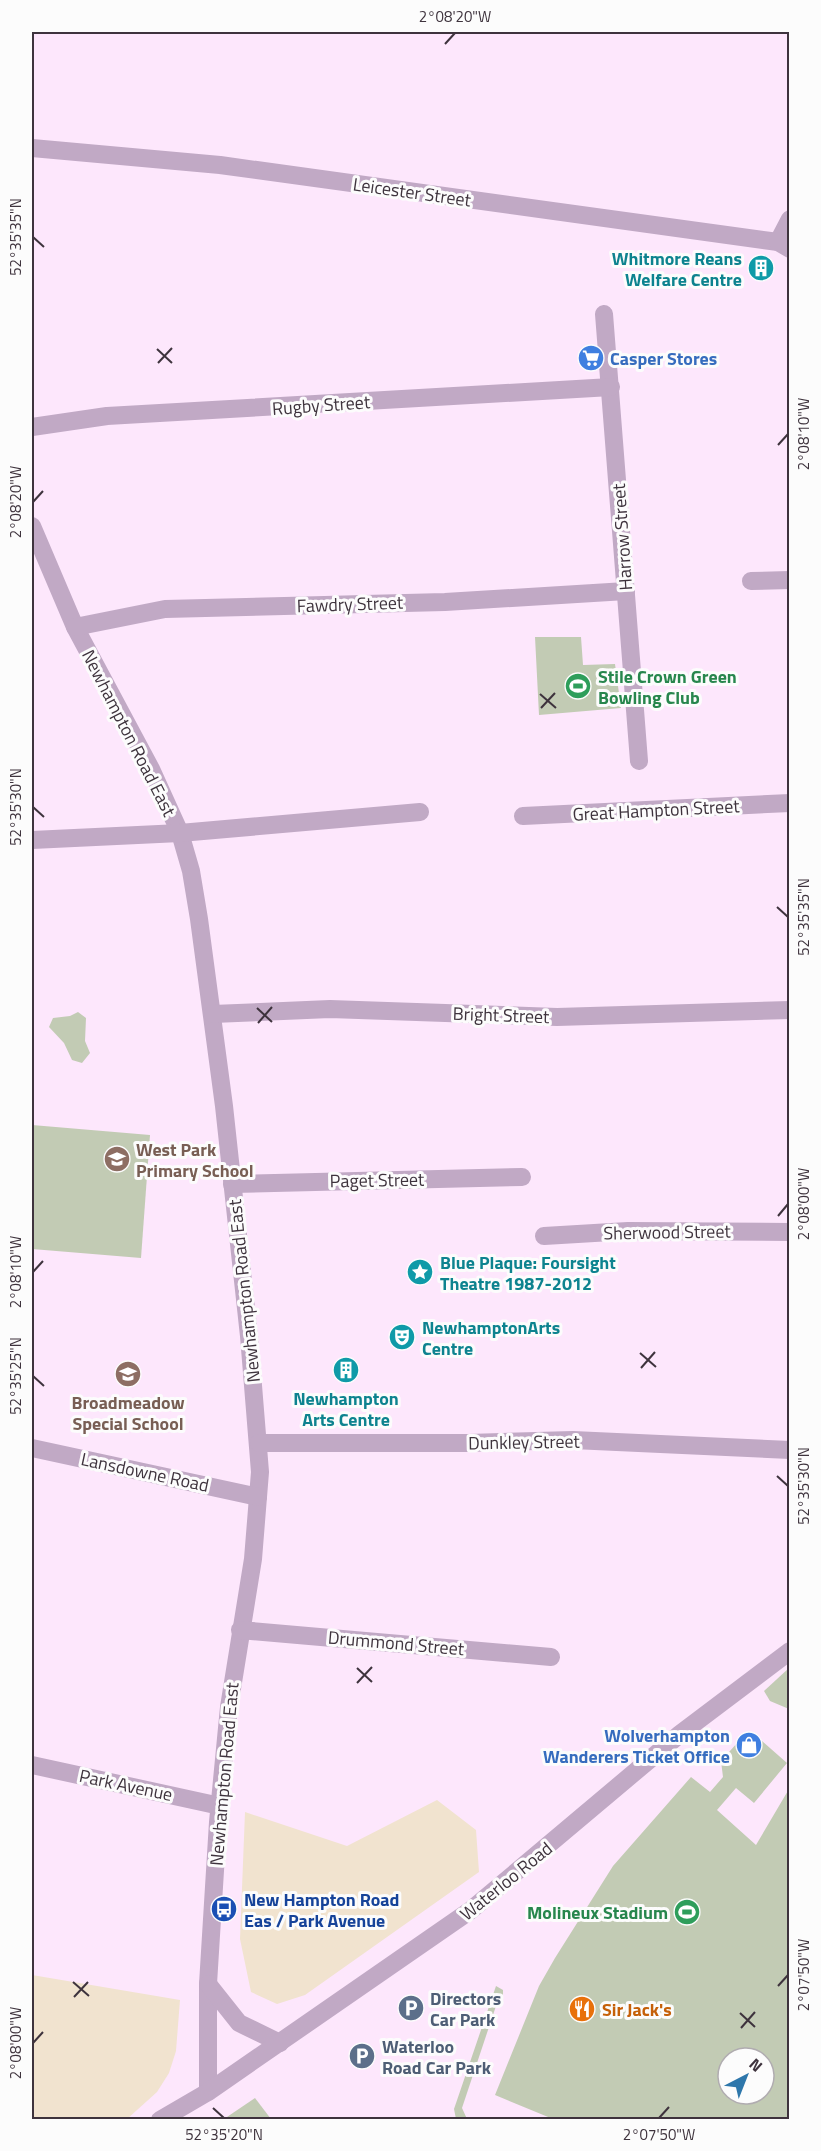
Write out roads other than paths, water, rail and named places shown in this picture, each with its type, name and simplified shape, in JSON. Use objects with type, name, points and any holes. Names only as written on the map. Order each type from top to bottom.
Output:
[{"type":"street","name":"Leicester Street","points":[[32,148],[220,165],[784,245]]},
{"type":"street","points":[[784,245],[789,219]]},
{"type":"street","name":"Harrow Street","points":[[604,314],[639,761]]},
{"type":"street","name":"Rugby Street","points":[[32,427],[107,416],[611,387]]},
{"type":"street","name":"Newhampton Road East","points":[[32,526],[75,627],[151,769],[180,833],[200,919],[213,1014],[259,1443],[253,1559],[229,1707],[219,1806],[208,1984],[208,2092]]},
{"type":"street","points":[[750,581],[789,580]]},
{"type":"street","name":"Fawdry Street","points":[[75,627],[165,609],[445,602],[626,591]]},
{"type":"street","name":"Great Hampton Street","points":[[523,816],[789,803]]},
{"type":"street","points":[[32,840],[180,833],[420,812]]},
{"type":"street","name":"Bright Street","points":[[213,1014],[330,1009],[556,1017],[789,1010]]},
{"type":"street","name":"Paget Street","points":[[232,1184],[522,1177]]},
{"type":"street","name":"Sherwood Street","points":[[544,1236],[628,1231],[789,1232]]},
{"type":"street","name":"Dunkley Street","points":[[259,1443],[468,1443],[573,1440],[789,1450]]},
{"type":"street","name":"Lansdowne Road","points":[[32,1448],[258,1497]]},
{"type":"street","name":"Drummond Street","points":[[240,1630],[551,1657]]},
{"type":"street","name":"Waterloo Road","points":[[160,2120],[208,2092],[471,1910],[680,1734],[789,1651]]},
{"type":"street","name":"Park Avenue","points":[[32,1764],[219,1806]]},
{"type":"street","points":[[208,1984],[239,2023],[280,2043]]},
{"type":"street","name":"Waterloo Road","points":[[180,2120],[208,2092]]},
{"type":"place","name":"Whitmore Reans Welfare Centre","points":[[761,268]]},
{"type":"place","name":"Casper Stores","points":[[591,358]]},
{"type":"place","name":"Stile Crown Green Bowling Club","points":[[578,686]]},
{"type":"place","name":"West Park Primary School","points":[[117,1159]]},
{"type":"place","name":"Blue Plaque: Foursight Theatre 1987-2012","points":[[420,1272]]},
{"type":"place","name":"NewhamptonArts Centre","points":[[402,1337]]},
{"type":"place","name":"Newhampton Arts Centre","points":[[346,1370]]},
{"type":"place","name":"Broadmeadow Special School","points":[[128,1374]]},
{"type":"place","name":"Wolverhampton Wanderers Ticket Office","points":[[749,1745]]},
{"type":"place","name":"New Hampton Road Eas / Park Avenue","points":[[224,1909]]},
{"type":"place","name":"Molineux Stadium","points":[[687,1912]]},
{"type":"place","name":"Directors Car Park","points":[[411,2008]]},
{"type":"place","name":"Sir Jack's","points":[[582,2009]]},
{"type":"place","name":"Waterloo Road Car Park","points":[[362,2056]]}]
